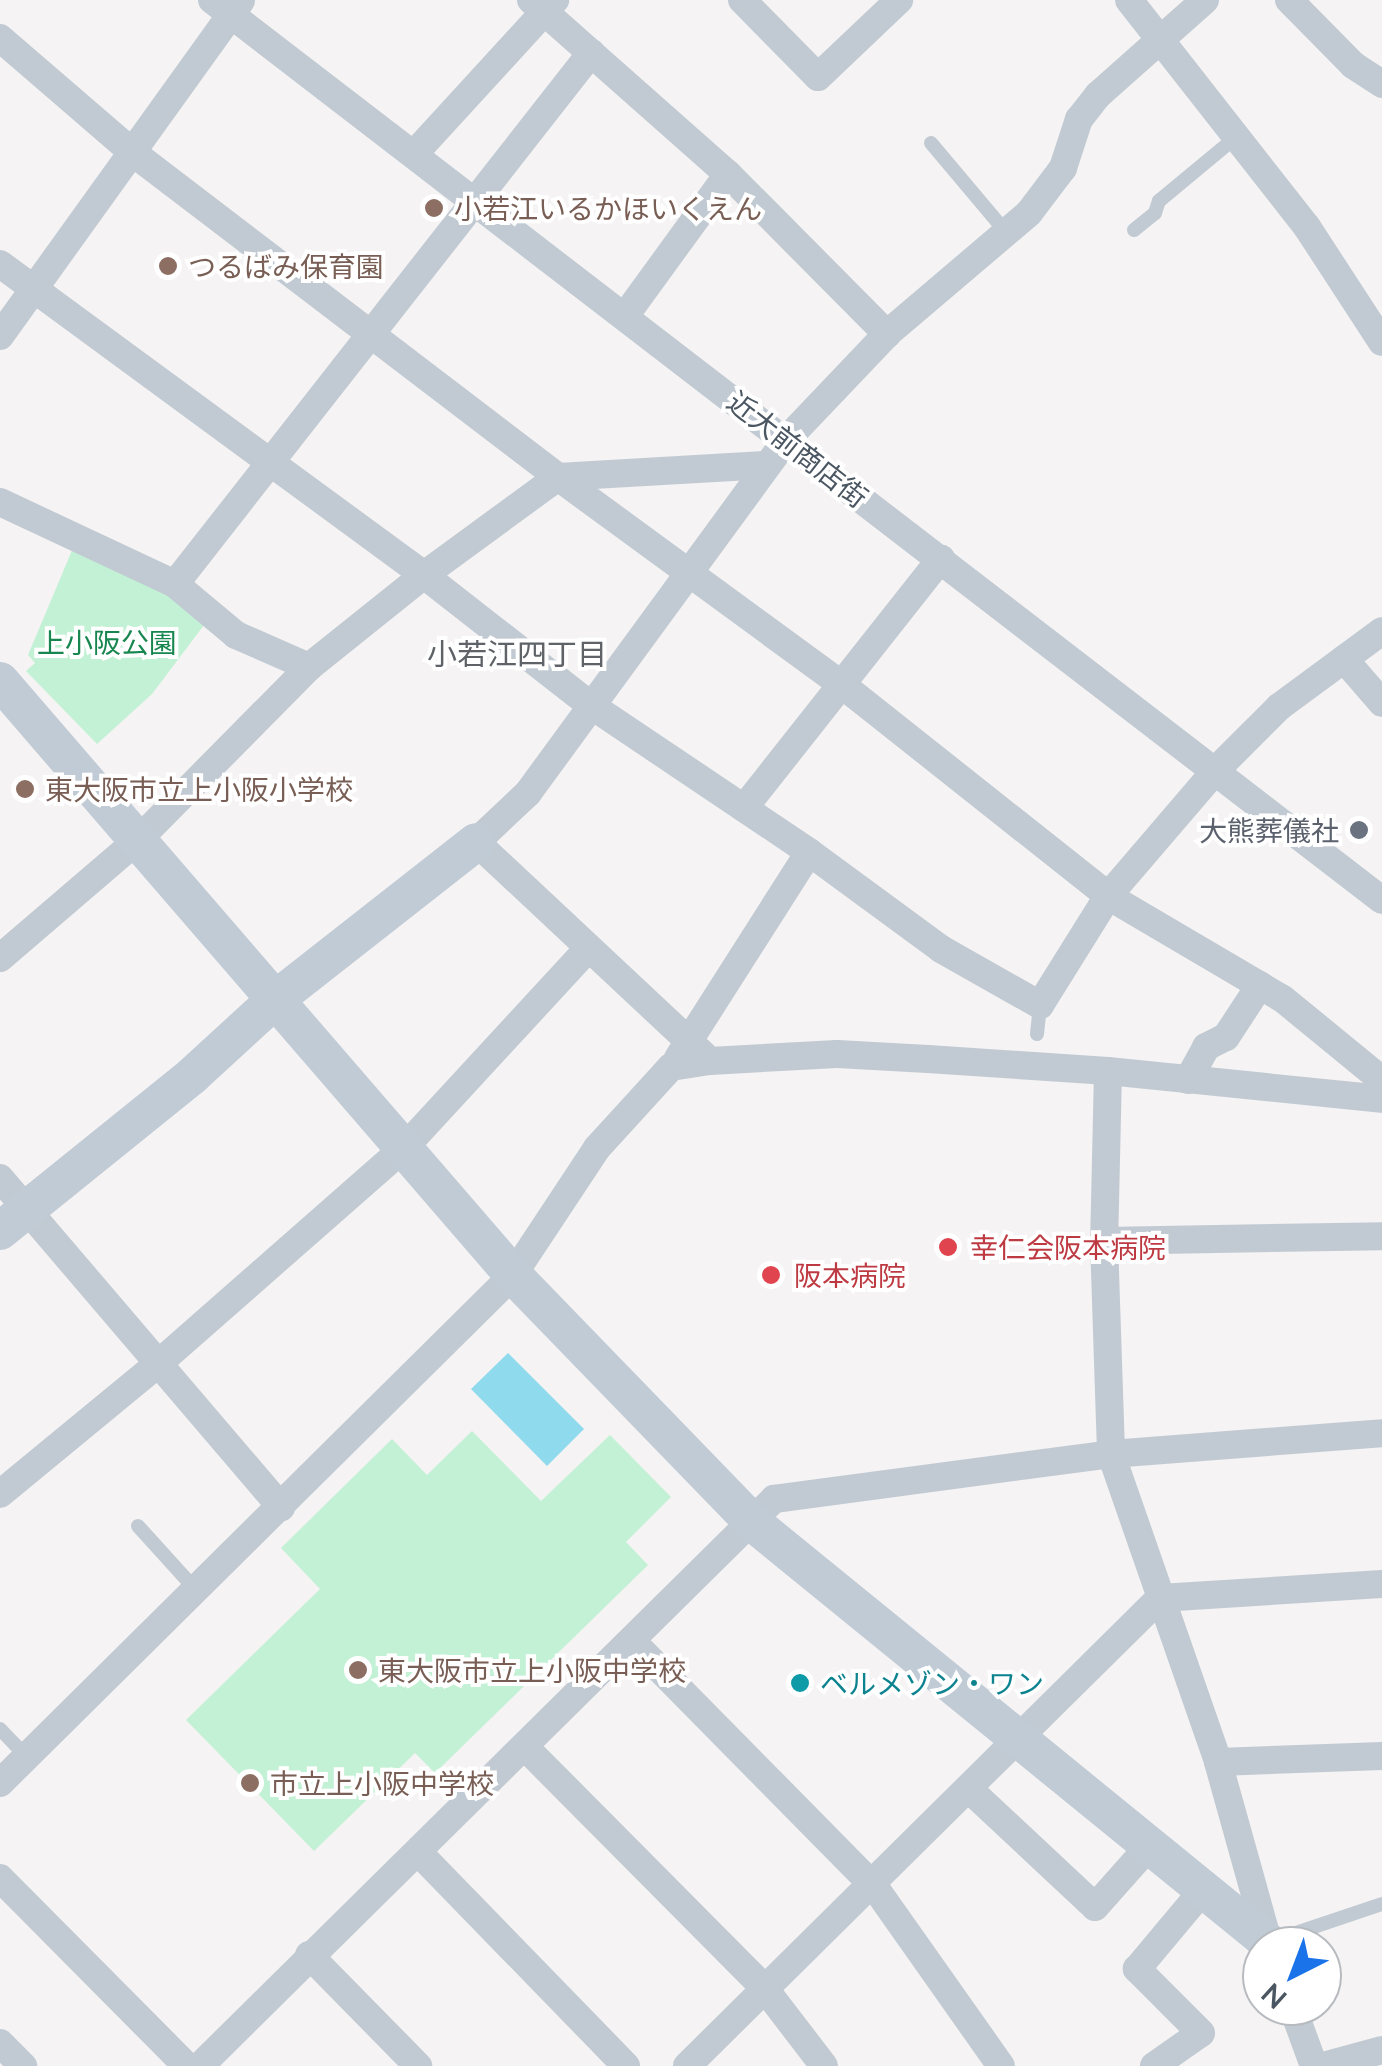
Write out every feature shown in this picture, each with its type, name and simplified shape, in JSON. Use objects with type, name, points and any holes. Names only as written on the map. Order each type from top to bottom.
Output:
[{"type":"street","points":[[742,0],[818,77],[899,0]]},
{"type":"street","points":[[1129,0],[1307,227],[1382,342]]},
{"type":"street","points":[[14,1220],[192,1075],[276,999],[476,842],[528,794],[589,704],[786,439],[888,334],[1029,212],[1063,168],[1080,119],[1098,95],[1205,0]]},
{"type":"street","points":[[1288,0],[1378,75]]},
{"type":"street","points":[[414,154],[543,4],[592,54],[728,174],[888,334]]},
{"type":"street","points":[[0,336],[132,152],[228,5]]},
{"type":"street","name":"近大前商店街","points":[[228,5],[474,202],[1382,900]]},
{"type":"street","points":[[0,38],[132,152],[558,477],[840,684],[1108,896],[1260,985],[1382,1080]]},
{"type":"street","points":[[176,584],[592,54]]},
{"type":"street","points":[[625,316],[728,174]]},
{"type":"street","points":[[0,264],[424,574],[589,704],[809,852],[941,949],[1040,1005],[1108,896],[1216,770],[1279,707],[1382,631]]},
{"type":"street","points":[[0,958],[139,839],[308,668],[424,574],[558,477],[767,465]]},
{"type":"street","points":[[0,502],[176,584],[236,635],[308,668]]},
{"type":"street","points":[[744,808],[941,559]]},
{"type":"street","points":[[1344,659],[1382,703]]},
{"type":"street","points":[[0,682],[513,1275],[752,1522],[1248,1926]]},
{"type":"street","points":[[476,842],[699,1053]]},
{"type":"street","points":[[699,1053],[809,852]]},
{"type":"street","points":[[0,1494],[159,1363],[405,1147],[587,950]]},
{"type":"street","points":[[1188,1080],[1206,1047],[1226,1037],[1260,985]]},
{"type":"street","points":[[0,1784],[513,1275],[596,1148],[671,1067],[699,1053],[837,1054],[1108,1071],[1382,1099]]},
{"type":"street","points":[[1108,1071],[1104,1240],[1112,1454],[1218,1762],[1264,1926]]},
{"type":"street","points":[[0,1178],[14,1220],[159,1363],[281,1506]]},
{"type":"street","points":[[1104,1240],[1382,1236]]},
{"type":"street","points":[[200,2066],[774,1499],[1112,1454],[1382,1433]]},
{"type":"street","points":[[687,2066],[874,1886],[1160,1598],[1382,1584]]},
{"type":"street","points":[[633,1642],[874,1886],[1001,2066]]},
{"type":"street","points":[[526,1747],[765,1989],[824,2066]]},
{"type":"street","points":[[1218,1762],[1382,1756]]},
{"type":"street","points":[[970,1790],[1095,1907],[1150,1845]]},
{"type":"street","points":[[419,1853],[626,2066]]},
{"type":"street","points":[[0,1878],[187,2066]]},
{"type":"street","points":[[1154,2066],[1200,2032],[1137,1970],[1204,1889]]},
{"type":"street","points":[[309,1955],[418,2066]]},
{"type":"street","points":[[1299,2026],[1314,2066]]},
{"type":"street","points":[[0,2042],[23,2066]]},
{"type":"street","points":[[1323,2066],[1382,2050]]},
{"type":"lane","points":[[1134,230],[1155,213],[1159,201],[1236,137]]},
{"type":"lane","points":[[932,143],[1006,232]]},
{"type":"lane","points":[[1037,1034],[1040,1005]]},
{"type":"lane","points":[[138,1526],[196,1590]]},
{"type":"lane","points":[[0,1729],[26,1757]]},
{"type":"lane","points":[[1320,1926],[1382,1904]]},
{"type":"green space","name":"上小阪公園","points":[[73,548],[167,592],[204,625],[152,694],[97,744],[26,671],[35,663],[28,655]]},
{"type":"green space","points":[[472,1431],[541,1501],[610,1435],[671,1497],[626,1542],[648,1565],[435,1773],[415,1753],[314,1851],[186,1720],[320,1589],[281,1548],[392,1439],[427,1475]]},
{"type":"water","points":[[508,1353],[584,1429],[547,1466],[471,1389]]},
{"type":"place","name":"小若江いるかほいくえん","points":[[434,208]]},
{"type":"place","name":"つるばみ保育園","points":[[168,266]]},
{"type":"place","name":"東大阪市立上小阪小学校","points":[[25,789]]},
{"type":"place","name":"大熊葬儀社","points":[[1359,830]]},
{"type":"place","name":"幸仁会阪本病院","points":[[948,1247]]},
{"type":"place","name":"阪本病院","points":[[771,1275]]},
{"type":"place","name":"東大阪市立上小阪中学校","points":[[358,1670]]},
{"type":"place","name":"ベルメゾン・ワン","points":[[800,1683]]},
{"type":"place","name":"市立上小阪中学校","points":[[250,1783]]},
{"type":"district","name":"小若江四丁目","points":[[517,653]]}]
